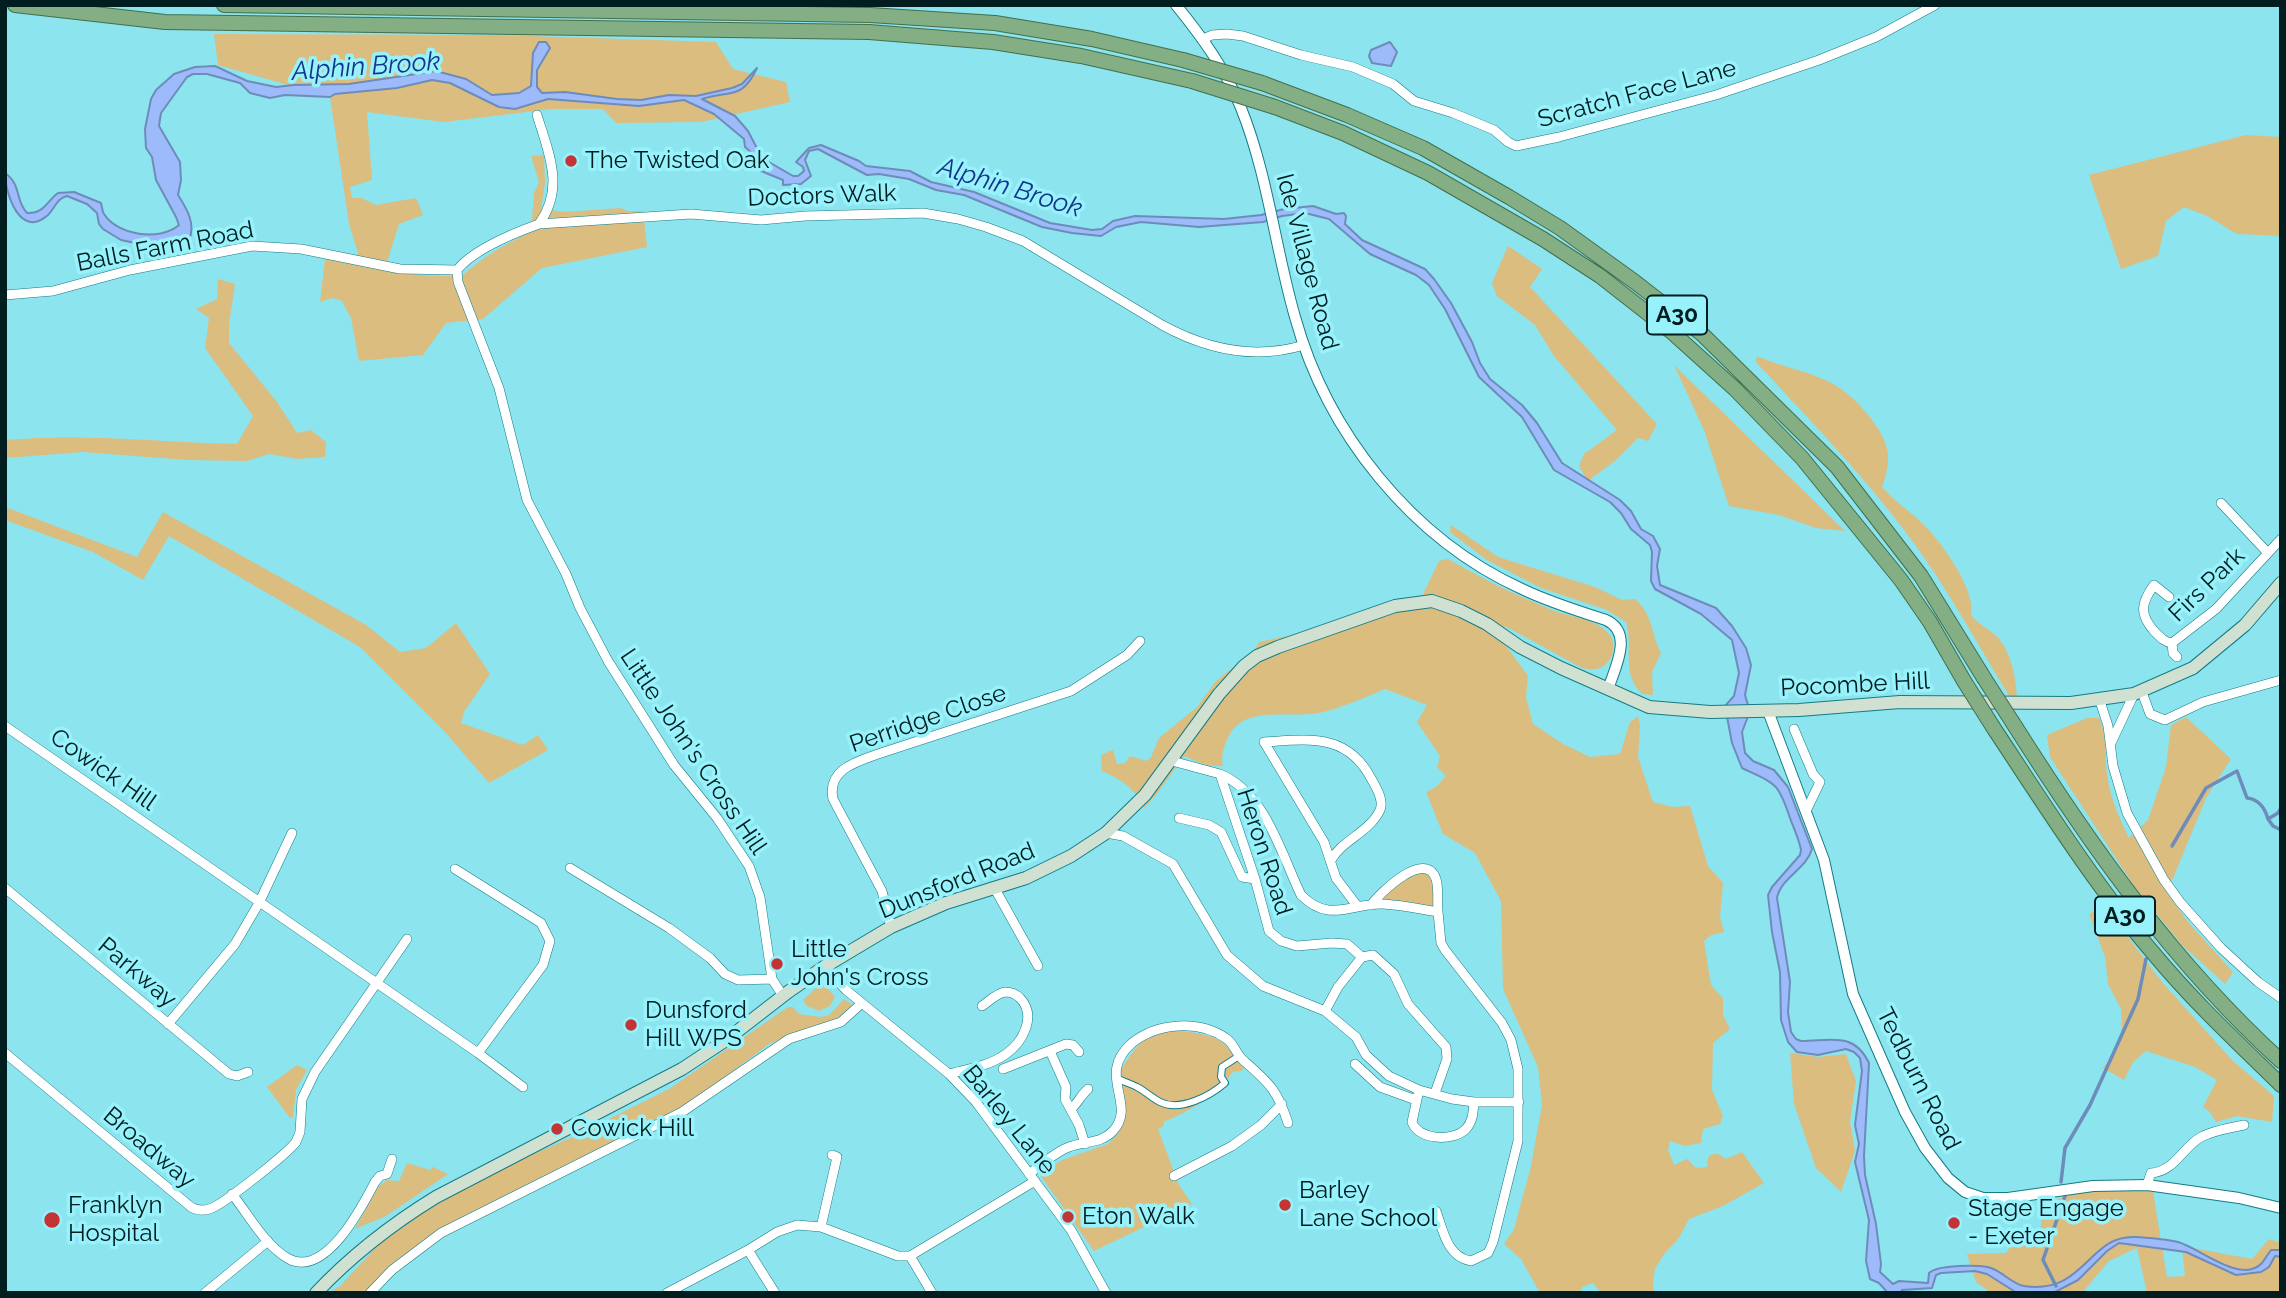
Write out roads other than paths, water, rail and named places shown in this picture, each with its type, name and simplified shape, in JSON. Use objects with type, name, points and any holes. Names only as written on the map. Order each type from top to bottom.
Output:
[{"type":"highway","name":"A30","points":[[15,5],[165,22],[869,32],[993,42],[1081,56],[1192,80],[1343,133],[1428,173],[1543,239],[1600,276],[1673,333],[1735,389],[1802,458],[1900,580],[1930,622],[1993,727],[2076,850],[2153,954],[2281,1085]]},
{"type":"highway","name":"A30","points":[[224,5],[870,15],[995,23],[1092,39],[1183,60],[1262,83],[1347,115],[1423,148],[1571,235],[1702,334],[1837,467],[1921,576],[2093,845],[2187,966],[2281,1061]]},
{"type":"main road","name":"Pocombe Hill","points":[[1561,668],[1649,707],[1723,712],[1799,710],[1900,702],[2100,701],[2138,693],[2193,668],[2245,625],[2281,583]]},
{"type":"main road","name":"Dunsford Road","points":[[316,1293],[335,1273],[404,1217],[682,1069],[726,1040],[824,967],[891,927],[946,903],[1026,878],[1071,856],[1106,833],[1145,794],[1219,694],[1244,666],[1257,656],[1395,606],[1432,601],[1487,624],[1520,647],[1561,668]]},
{"type":"street","name":"Ide Village Road","points":[[1176,5],[1203,39],[1241,107],[1267,196],[1295,319],[1336,416],[1385,485],[1450,544],[1509,583],[1616,626],[1621,650],[1608,689]]},
{"type":"street","name":"Scratch Face Lane","points":[[1203,39],[1212,35],[1244,36],[1301,55],[1353,67],[1393,84],[1414,101],[1494,130],[1516,146],[1716,95],[1819,60],[1936,5]]},
{"type":"street","points":[[537,116],[554,181],[550,209],[540,224]]},
{"type":"street","points":[[550,209],[561,223]]},
{"type":"street","name":"Doctors Walk","points":[[561,223],[691,214],[761,220],[884,213],[923,214],[958,219],[1023,241],[1184,337],[1245,353],[1277,351],[1304,345]]},
{"type":"street","points":[[457,270],[474,256],[520,230],[540,224],[561,223]]},
{"type":"street","name":"Balls Farm Road","points":[[5,295],[53,291],[130,270],[252,246],[302,249],[400,269],[457,270]]},
{"type":"street","name":"Little John's Cross Hill","points":[[457,270],[458,282],[499,388],[527,499],[608,661],[674,765],[717,818],[749,866],[760,897],[772,979],[783,996]]},
{"type":"street","name":"Firs Park","points":[[2221,503],[2267,552]]},
{"type":"street","name":"Firs Park","points":[[2172,643],[2216,609],[2281,539]]},
{"type":"street","name":"Firs Park","points":[[2169,597],[2154,585],[2148,593],[2143,616],[2162,639],[2172,643]]},
{"type":"street","name":"Perridge Close","points":[[891,927],[882,891],[833,799],[831,787],[841,771],[878,754],[1071,691],[1127,655],[1140,641]]},
{"type":"street","name":"Firs Park","points":[[2172,643],[2173,653],[2177,657]]},
{"type":"street","points":[[2138,693],[2150,714],[2165,720],[2203,702],[2281,680]]},
{"type":"street","points":[[2112,741],[2138,693]]},
{"type":"street","points":[[2100,701],[2112,741],[2113,766],[2127,813],[2164,880],[2179,902],[2221,948],[2258,982],[2281,998]]},
{"type":"street","name":"Tedburn Road","points":[[1768,711],[1824,860],[1853,994],[1905,1112],[1936,1165],[1965,1192],[1983,1198],[2008,1198],[2093,1186],[2147,1185],[2239,1198],[2281,1208]]},
{"type":"street","name":"Cowick Hill","points":[[5,726],[478,1053],[523,1087]]},
{"type":"street","points":[[1794,729],[1813,774],[1820,782],[1807,809]]},
{"type":"street","points":[[1331,860],[1338,848],[1376,817],[1381,807],[1380,797],[1368,773],[1354,754],[1337,744],[1315,741],[1264,742],[1324,842],[1336,878],[1358,907]]},
{"type":"street","name":"Heron Road","points":[[1172,761],[1220,774],[1255,878],[1269,931],[1281,941],[1297,946],[1347,944],[1362,957],[1373,955],[1394,974],[1408,1004],[1446,1047],[1447,1059],[1435,1093]]},
{"type":"street","points":[[1220,774],[1237,783],[1257,805],[1300,895],[1307,901],[1329,911],[1371,905],[1395,905],[1438,912]]},
{"type":"street","points":[[1179,818],[1209,825],[1221,832],[1242,877],[1255,878]]},
{"type":"street","points":[[168,1024],[236,944],[292,833]]},
{"type":"street","points":[[1106,833],[1123,836],[1173,864],[1227,955],[1263,986],[1325,1012],[1356,1037],[1366,1055],[1384,1073],[1419,1090],[1452,1099],[1519,1102]]},
{"type":"street","points":[[570,868],[668,928],[710,958],[725,974],[738,980],[772,979]]},
{"type":"street","points":[[454,869],[469,884],[541,923],[550,941],[543,965],[478,1053]]},
{"type":"street","points":[[1371,905],[1379,895],[1413,869],[1428,869],[1436,878],[1441,943],[1502,1023],[1511,1040],[1518,1069],[1518,1141],[1488,1253],[1471,1261],[1460,1258],[1448,1243],[1436,1211]]},
{"type":"street","name":"Parkway","points":[[5,888],[229,1074],[237,1076],[248,1072]]},
{"type":"street","points":[[995,889],[1038,966]]},
{"type":"street","name":"Broadway","points":[[7,1058],[191,1207],[196,1210],[209,1209],[232,1194],[296,1142],[300,1132],[302,1099],[306,1088],[407,939]]},
{"type":"street","points":[[1325,1012],[1338,987],[1362,957]]},
{"type":"street","name":"Barley Lane","points":[[824,967],[862,1003],[948,1074],[976,1102],[1070,1230],[1106,1293]]},
{"type":"street","points":[[948,1074],[984,1066],[1003,1056],[1022,1037],[1029,1014],[1027,1007],[1016,994],[1000,994],[982,1006]]},
{"type":"street","points":[[370,1293],[392,1270],[441,1233],[682,1112],[789,1039],[841,1022],[862,1003]]},
{"type":"street","points":[[667,1293],[787,1227],[821,1227],[898,1256],[910,1256],[1032,1177],[1065,1149],[1107,1136],[1120,1122],[1120,1098],[1115,1077],[1118,1058],[1144,1034],[1160,1027],[1180,1026],[1208,1030],[1228,1040],[1239,1056],[1270,1084],[1282,1104],[1288,1123]]},
{"type":"street","points":[[1003,1069],[1069,1044],[1079,1052]]},
{"type":"street","points":[[1050,1051],[1066,1087],[1065,1100],[1079,1125],[1085,1144]]},
{"type":"street","points":[[1115,1077],[1161,1102],[1179,1104],[1200,1100],[1216,1091],[1225,1083],[1221,1077],[1222,1067],[1239,1056]]},
{"type":"street","points":[[1355,1064],[1380,1087],[1416,1100]]},
{"type":"street","points":[[1070,1109],[1088,1089]]},
{"type":"street","points":[[1419,1090],[1413,1127],[1433,1137],[1440,1138],[1467,1128],[1472,1120],[1474,1102]]},
{"type":"street","points":[[1174,1176],[1232,1146],[1261,1125],[1282,1104]]},
{"type":"street","points":[[2147,1185],[2151,1173],[2167,1168],[2200,1138],[2215,1131],[2245,1125]]},
{"type":"street","points":[[821,1227],[835,1156],[848,1158]]},
{"type":"street","points":[[232,1194],[268,1241],[293,1261],[307,1261],[326,1251],[347,1231],[375,1182],[380,1176],[387,1174],[393,1159]]},
{"type":"street","points":[[205,1293],[268,1241]]},
{"type":"street","points":[[748,1250],[775,1293]]},
{"type":"street","points":[[910,1256],[932,1293]]},
{"type":"water","points":[[539,42],[546,42],[550,48],[537,70],[537,87],[542,93],[565,92],[641,100],[669,95],[696,96],[742,84],[757,68],[741,89],[702,99],[735,116],[748,131],[762,158],[793,176],[804,171],[796,162],[809,148],[821,145],[866,166],[910,171],[931,182],[974,192],[1050,223],[1092,230],[1102,229],[1113,221],[1135,216],[1224,219],[1313,206],[1336,214],[1344,213],[1345,224],[1362,240],[1425,269],[1451,303],[1490,379],[1522,405],[1537,423],[1562,463],[1620,500],[1631,511],[1641,529],[1653,536],[1660,549],[1657,566],[1660,585],[1716,608],[1746,648],[1751,665],[1745,695],[1748,705],[1747,719],[1742,732],[1745,753],[1753,761],[1774,770],[1788,787],[1812,849],[1805,863],[1783,884],[1777,898],[1790,982],[1788,1012],[1791,1032],[1801,1041],[1849,1042],[1863,1053],[1869,1063],[1865,1175],[1876,1224],[1880,1272],[1893,1284],[1899,1281],[1928,1283],[1929,1273],[1934,1270],[1978,1266],[1995,1270],[2020,1285],[2045,1286],[2061,1282],[2074,1274],[2107,1245],[2120,1239],[2136,1237],[2178,1242],[2220,1263],[2243,1270],[2253,1269],[2262,1263],[2271,1250],[2281,1250],[2281,1257],[2275,1256],[2269,1267],[2261,1272],[2236,1275],[2186,1252],[2119,1243],[2107,1251],[2078,1280],[2053,1293],[2017,1293],[1987,1274],[1975,1271],[1941,1273],[1936,1275],[1932,1288],[1902,1290],[1900,1293],[1888,1293],[1879,1283],[1870,1279],[1866,1261],[1869,1220],[1855,1162],[1859,1144],[1855,1125],[1862,1071],[1860,1058],[1846,1049],[1818,1055],[1797,1052],[1788,1042],[1781,1020],[1780,972],[1768,895],[1800,855],[1801,850],[1779,791],[1769,781],[1742,768],[1732,743],[1725,706],[1734,696],[1739,673],[1732,640],[1701,614],[1655,589],[1651,581],[1650,545],[1631,529],[1610,502],[1554,470],[1522,417],[1479,377],[1445,309],[1429,285],[1416,275],[1370,254],[1329,219],[1305,213],[1263,222],[1199,227],[1141,222],[1116,227],[1101,236],[1072,233],[1042,227],[964,195],[936,190],[909,179],[879,174],[867,175],[818,149],[809,151],[805,160],[811,176],[801,184],[783,185],[783,180],[761,171],[753,154],[745,147],[744,139],[714,114],[684,100],[639,106],[548,99],[515,109],[499,107],[450,83],[432,80],[397,88],[335,94],[330,97],[285,95],[270,98],[250,93],[240,83],[207,74],[187,77],[161,113],[159,126],[180,162],[178,195],[191,222],[189,240],[154,247],[121,240],[103,229],[97,213],[87,204],[67,196],[58,201],[48,215],[38,221],[29,222],[16,211],[8,192],[5,173],[14,183],[27,213],[41,209],[58,193],[74,192],[101,203],[104,214],[118,227],[139,234],[161,233],[179,225],[156,180],[152,157],[146,148],[145,129],[151,99],[156,90],[174,74],[195,67],[215,66],[247,81],[276,87],[349,84],[436,71],[466,79],[492,95],[519,93],[531,86],[533,53]]},
{"type":"water","points":[[1390,42],[1397,52],[1391,66],[1372,63],[1369,56],[1371,50]]},
{"type":"waterway","points":[[2172,846],[2206,788],[2237,771],[2247,798],[2260,805],[2268,819],[2281,808]]},
{"type":"waterway","points":[[2268,819],[2273,826],[2281,830]]},
{"type":"waterway","points":[[2061,1182],[2065,1148],[2090,1105],[2138,999],[2146,959]]},
{"type":"waterway","points":[[2056,1286],[2043,1260],[2065,1196]]},
{"type":"place","name":"The Twisted Oak","points":[[571,161]]},
{"type":"place","name":"Little John's Cross","points":[[777,964]]},
{"type":"place","name":"Dunsford Hill WPS","points":[[631,1025]]},
{"type":"place","name":"Cowick Hill","points":[[557,1129]]},
{"type":"place","name":"Barley Lane School","points":[[1285,1205]]},
{"type":"place","name":"Eton Walk","points":[[1068,1217]]},
{"type":"place","name":"Franklyn Hospital","points":[[52,1220]]},
{"type":"place","name":"Stage Engage - Exeter","points":[[1954,1223]]},
{"type":"water label","name":"Alphin Brook","points":[[366,67]]},
{"type":"water label","name":"Alphin Brook","points":[[1010,188]]}]
